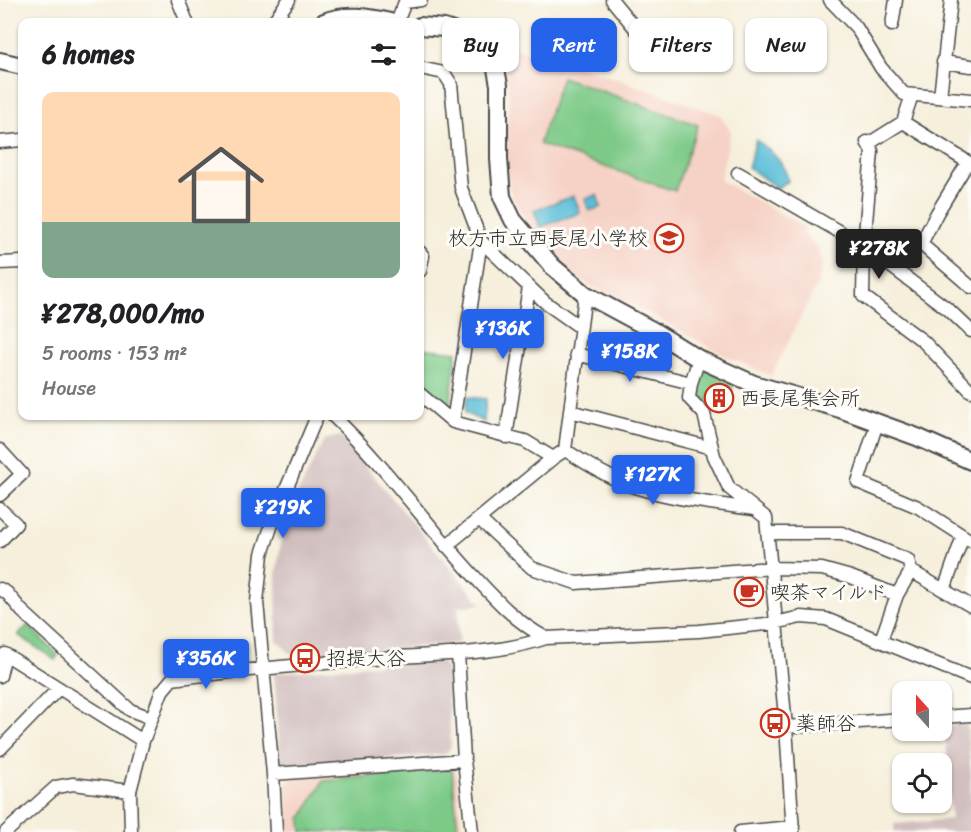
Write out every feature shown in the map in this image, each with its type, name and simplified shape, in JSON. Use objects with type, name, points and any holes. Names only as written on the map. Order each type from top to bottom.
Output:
[{"type":"main road","points":[[344,18],[369,18]]},
{"type":"main road","points":[[424,26],[444,28],[471,37],[482,45],[490,57],[496,69],[499,85],[499,159],[502,197],[513,220],[552,266],[585,294],[652,330],[699,359],[753,384],[840,409],[917,437],[971,461]]},
{"type":"main road","points":[[0,61],[18,65]]},
{"type":"street","points":[[178,0],[185,18]]},
{"type":"street","points":[[276,18],[290,0]]},
{"type":"street","points":[[399,18],[405,2],[421,0]]},
{"type":"street","points":[[612,0],[629,21]]},
{"type":"street","points":[[830,0],[856,27],[889,77],[904,94],[971,100]]},
{"type":"street","points":[[892,25],[896,0]]},
{"type":"street","points":[[940,97],[951,0]]},
{"type":"street","points":[[943,62],[971,66]]},
{"type":"street","points":[[424,69],[444,73],[452,84],[461,188],[481,242],[546,303],[580,327]]},
{"type":"street","points":[[912,95],[903,122],[867,143],[872,151],[864,246],[863,296],[923,340],[971,391]]},
{"type":"street","points":[[903,122],[969,163],[937,213],[921,244],[971,287]]},
{"type":"street","points":[[0,142],[18,140]]},
{"type":"street","points":[[738,173],[864,246],[949,310],[971,331]]},
{"type":"street","points":[[453,423],[481,242]]},
{"type":"street","points":[[0,263],[18,262]]},
{"type":"street","points":[[507,436],[529,287]]},
{"type":"street","points":[[446,546],[565,450],[585,294]]},
{"type":"street","points":[[576,354],[691,383]]},
{"type":"street","points":[[699,359],[689,398],[704,414],[712,448],[729,488],[766,518],[786,727],[793,830],[740,832]]},
{"type":"street","points":[[424,398],[453,423],[525,441],[553,458]]},
{"type":"street","points":[[570,411],[712,448]]},
{"type":"street","points":[[276,832],[257,602],[261,554],[315,420]]},
{"type":"street","points":[[337,420],[356,438],[446,546],[508,613],[529,629],[546,638]]},
{"type":"street","points":[[877,423],[858,482],[918,507],[967,538],[944,590]]},
{"type":"street","points":[[0,450],[22,474],[0,495]]},
{"type":"street","points":[[565,450],[602,473],[634,487],[706,503],[755,509]]},
{"type":"street","points":[[0,509],[16,524],[0,541]]},
{"type":"street","points":[[479,519],[532,568],[576,583],[771,568],[822,568],[897,595]]},
{"type":"street","points":[[768,533],[843,533],[908,560],[911,571],[971,606]]},
{"type":"street","points":[[881,640],[897,595],[911,571]]},
{"type":"street","points":[[0,589],[7,593],[29,617],[130,710],[151,718]]},
{"type":"street","points":[[131,832],[130,791],[143,741],[162,691],[172,680],[264,667],[458,653],[526,645],[546,638],[699,631],[775,623],[801,617],[826,619],[971,678]]},
{"type":"street","points":[[458,653],[464,760],[472,832]]},
{"type":"street","points":[[0,676],[5,654],[143,741]]},
{"type":"street","points":[[0,749],[59,688]]},
{"type":"street","points":[[952,716],[971,715]]},
{"type":"street","points":[[786,727],[892,721]]},
{"type":"street","points":[[273,774],[464,760]]},
{"type":"street","points":[[6,832],[56,787],[73,784],[130,791]]},
{"type":"shaded area","name":"枚方市立西長尾小学校","points":[[519,50],[531,53],[531,72],[596,72],[720,115],[731,131],[720,180],[805,227],[803,234],[817,246],[823,263],[817,285],[771,376],[724,355],[635,306],[592,287],[565,269],[549,247],[529,226],[512,196],[508,181],[506,138],[508,84],[505,72],[519,72]]},
{"type":"shaded area","points":[[340,436],[481,604],[458,607],[459,643],[313,655],[290,653],[277,641],[276,575],[284,522],[324,440]]},
{"type":"shaded area","points":[[439,660],[446,668],[451,746],[446,754],[281,767],[274,673]]},
{"type":"shaded area","points":[[967,724],[971,774],[971,832],[895,832],[894,824],[951,819],[952,753],[947,753],[946,741],[952,741],[952,725]]},
{"type":"shaded area","points":[[450,766],[456,770],[462,832],[289,832],[286,785],[291,778]]},
{"type":"green space","points":[[562,77],[698,125],[675,191],[539,144]]},
{"type":"green space","points":[[424,348],[457,352],[450,405],[443,407],[424,390]]},
{"type":"green space","points":[[703,368],[735,381],[731,392],[714,385],[706,405],[697,399],[694,392]]},
{"type":"green space","points":[[28,625],[58,655],[55,660],[18,635]]},
{"type":"green space","points":[[452,769],[458,832],[302,832],[301,819],[323,781]]},
{"type":"water","points":[[756,140],[772,153],[787,174],[788,181],[777,188],[748,167]]},
{"type":"water","points":[[597,195],[601,207],[589,211],[585,199]]},
{"type":"water","points":[[574,196],[580,213],[540,227],[534,210]]},
{"type":"water","points":[[467,397],[486,399],[484,422],[465,413]]},
{"type":"place","name":"枚方市立西長尾小学校","points":[[669,238]]},
{"type":"place","name":"西長尾集会所","points":[[719,398]]},
{"type":"place","name":"喫茶マイルド","points":[[749,592]]},
{"type":"place","name":"招提大谷","points":[[305,658]]},
{"type":"place","name":"薬師谷","points":[[775,723]]}]
